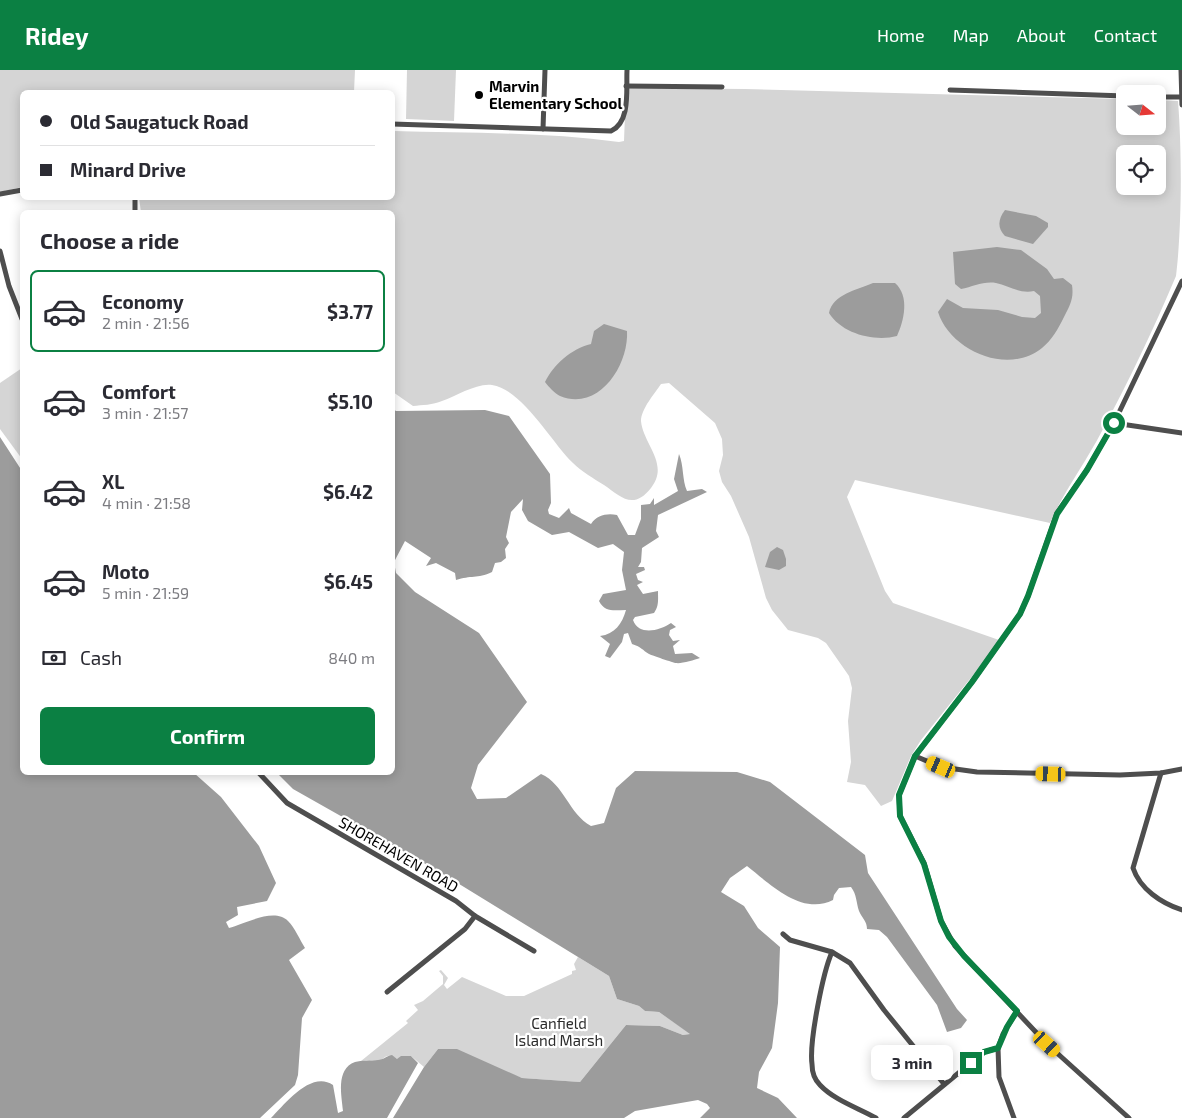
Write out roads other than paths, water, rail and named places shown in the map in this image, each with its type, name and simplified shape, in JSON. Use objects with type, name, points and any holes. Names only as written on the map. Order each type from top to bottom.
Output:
[{"type":"street","points":[[543,129],[546,70]]},
{"type":"street","points":[[395,124],[611,131],[620,126],[625,114],[626,70]]},
{"type":"street","points":[[1181,70],[1182,105]]},
{"type":"street","points":[[626,86],[722,87]]},
{"type":"street","points":[[950,90],[1116,96]]},
{"type":"street","points":[[1166,97],[1181,97]]},
{"type":"street","points":[[0,194],[20,190]]},
{"type":"street","points":[[0,251],[9,286],[20,314]]},
{"type":"street","points":[[1129,1118],[1047,1044],[964,956],[949,937],[941,921],[924,864],[900,816],[901,788],[915,756],[972,682],[1020,614],[1057,514],[1087,470],[1114,423],[1182,281]]},
{"type":"street","points":[[1114,423],[1182,433]]},
{"type":"street","points":[[915,756],[941,767],[977,772],[1111,774],[1161,773],[1182,769]]},
{"type":"street","points":[[1161,773],[1133,868],[1142,886],[1154,896],[1182,910]]},
{"type":"street","name":"SHOREHAVEN ROAD","points":[[261,775],[287,803],[456,901],[475,916],[534,951]]},
{"type":"street","points":[[386,992],[465,929],[475,916]]},
{"type":"street","points":[[783,934],[790,940],[832,952],[850,963],[884,1010],[944,1084]]},
{"type":"street","points":[[832,952],[826,966],[815,1031],[811,1062],[813,1074],[820,1085],[833,1095],[876,1118]]},
{"type":"street","points":[[1014,1118],[1000,1077],[998,1048],[1003,1034],[1017,1011]]},
{"type":"street","points":[[904,1118],[984,1052],[998,1048]]},
{"type":"place","name":"Marvin Elementary School","points":[[479,95]]},
{"type":"park label","name":"Canfield Island Marsh","points":[[559,1032]]}]
